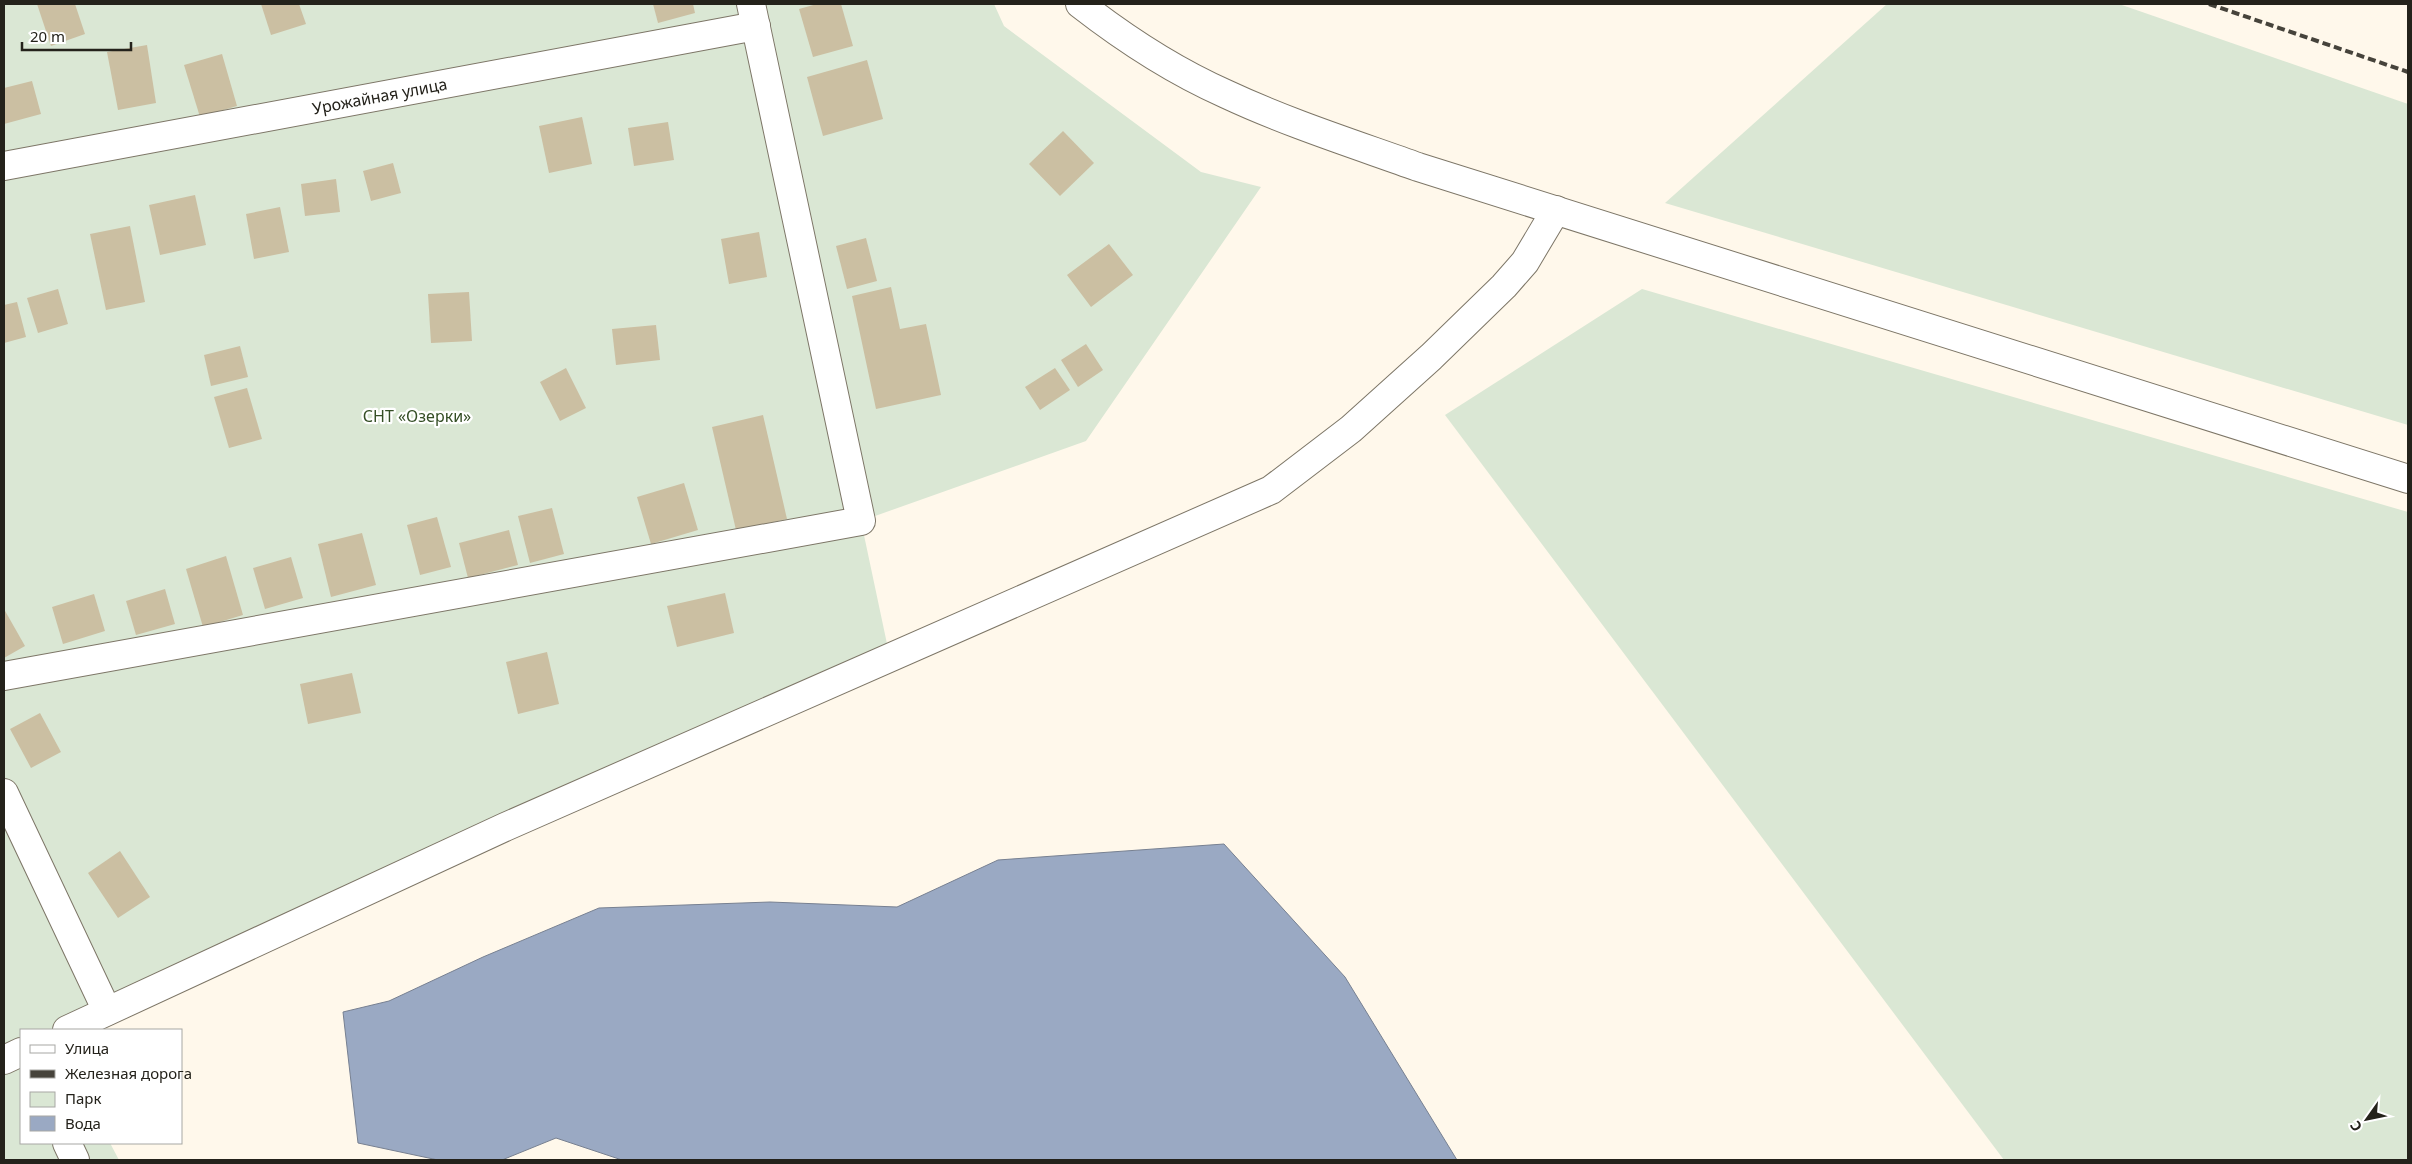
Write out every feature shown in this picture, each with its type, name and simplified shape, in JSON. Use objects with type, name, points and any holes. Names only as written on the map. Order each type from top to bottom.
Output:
[{"type":"street","points":[[1080,4],[1160,60],[1225,94],[1316,131],[1418,167],[2408,479]]},
{"type":"street","points":[[4,676],[861,521],[754,15]]},
{"type":"street","name":"Урожайная улица","points":[[4,166],[754,15]]},
{"type":"street","points":[[68,1029],[505,827],[1271,490],[1351,429],[1431,358],[1504,286],[1525,262],[1556,210]]},
{"type":"street","points":[[4,793],[108,1011]]},
{"type":"street","points":[[4,1060],[20,1052]]},
{"type":"street","points":[[67,1144],[75,1160]]},
{"type":"green space","name":"СНТ «Озерки»","points":[[4,4],[994,4],[1004,26],[1201,172],[1261,187],[1086,441],[861,521],[890,658],[69,1029],[20,1029],[20,1144],[111,1144],[119,1160],[4,1160]]},
{"type":"green space","points":[[1887,4],[2119,4],[2408,104],[2408,425],[1665,203]]},
{"type":"green space","points":[[1642,289],[2408,512],[2408,1160],[2004,1160],[1445,415]]},
{"type":"water","points":[[1224,844],[1345,977],[1457,1160],[622,1160],[556,1138],[502,1160],[438,1160],[358,1143],[343,1012],[389,1001],[483,957],[599,908],[770,902],[897,907],[998,860]]},
{"type":"building","points":[[37,4],[75,4],[85,34],[51,46]]},
{"type":"building","points":[[261,4],[299,4],[306,24],[271,35]]},
{"type":"building","points":[[653,4],[693,4],[695,13],[658,23]]},
{"type":"building","points":[[817,4],[841,4],[853,46],[813,57],[799,9]]},
{"type":"building","points":[[147,45],[156,103],[118,110],[107,52]]},
{"type":"building","points":[[222,54],[237,106],[200,117],[184,65]]},
{"type":"building","points":[[867,60],[883,119],[823,136],[807,77]]},
{"type":"building","points":[[32,81],[41,114],[4,124],[4,88]]},
{"type":"building","points":[[582,117],[592,164],[549,173],[539,126]]},
{"type":"building","points":[[668,122],[674,160],[634,166],[628,128]]},
{"type":"building","points":[[1063,131],[1094,163],[1060,196],[1029,164]]},
{"type":"building","points":[[393,163],[401,193],[371,201],[363,171]]},
{"type":"building","points":[[336,179],[340,212],[305,216],[301,184]]},
{"type":"building","points":[[195,195],[206,245],[160,255],[149,205]]},
{"type":"building","points":[[280,207],[289,252],[254,259],[246,214]]},
{"type":"building","points":[[130,226],[145,302],[106,310],[90,234]]},
{"type":"building","points":[[759,232],[767,277],[729,284],[721,239]]},
{"type":"building","points":[[866,238],[877,281],[847,289],[836,246]]},
{"type":"building","points":[[1109,244],[1133,275],[1091,307],[1067,275]]},
{"type":"building","points":[[891,287],[900,329],[926,324],[941,395],[876,409],[852,296]]},
{"type":"building","points":[[58,289],[68,324],[38,333],[27,298]]},
{"type":"building","points":[[469,292],[472,341],[431,343],[428,294]]},
{"type":"building","points":[[17,302],[26,337],[4,343],[4,305]]},
{"type":"building","points":[[656,325],[660,360],[616,365],[612,329]]},
{"type":"building","points":[[1086,344],[1103,370],[1078,387],[1061,360]]},
{"type":"building","points":[[240,346],[248,377],[211,386],[204,355]]},
{"type":"building","points":[[566,368],[586,408],[560,421],[540,382]]},
{"type":"building","points":[[1055,368],[1070,390],[1040,410],[1025,387]]},
{"type":"building","points":[[247,388],[262,439],[229,448],[214,397]]},
{"type":"building","points":[[763,415],[787,519],[736,530],[712,427]]},
{"type":"building","points":[[684,483],[698,530],[651,544],[637,497]]},
{"type":"building","points":[[552,508],[564,554],[530,563],[518,516]]},
{"type":"building","points":[[437,517],[451,567],[420,575],[407,525]]},
{"type":"building","points":[[509,530],[518,565],[468,578],[459,543]]},
{"type":"building","points":[[362,533],[376,585],[331,597],[318,544]]},
{"type":"building","points":[[226,556],[243,615],[203,627],[186,569]]},
{"type":"building","points":[[291,557],[303,598],[265,609],[253,568]]},
{"type":"building","points":[[165,589],[175,624],[136,635],[126,601]]},
{"type":"building","points":[[725,593],[734,633],[677,647],[667,606]]},
{"type":"building","points":[[94,594],[105,631],[63,644],[52,607]]},
{"type":"building","points":[[4,609],[25,646],[4,658]]},
{"type":"building","points":[[547,652],[559,704],[518,714],[506,662]]},
{"type":"building","points":[[352,673],[361,713],[308,724],[300,684]]},
{"type":"building","points":[[40,713],[61,752],[31,768],[10,729]]},
{"type":"building","points":[[120,851],[150,897],[118,918],[88,873]]},
{"type":"railway","points":[[2209,4],[2408,72]]}]
